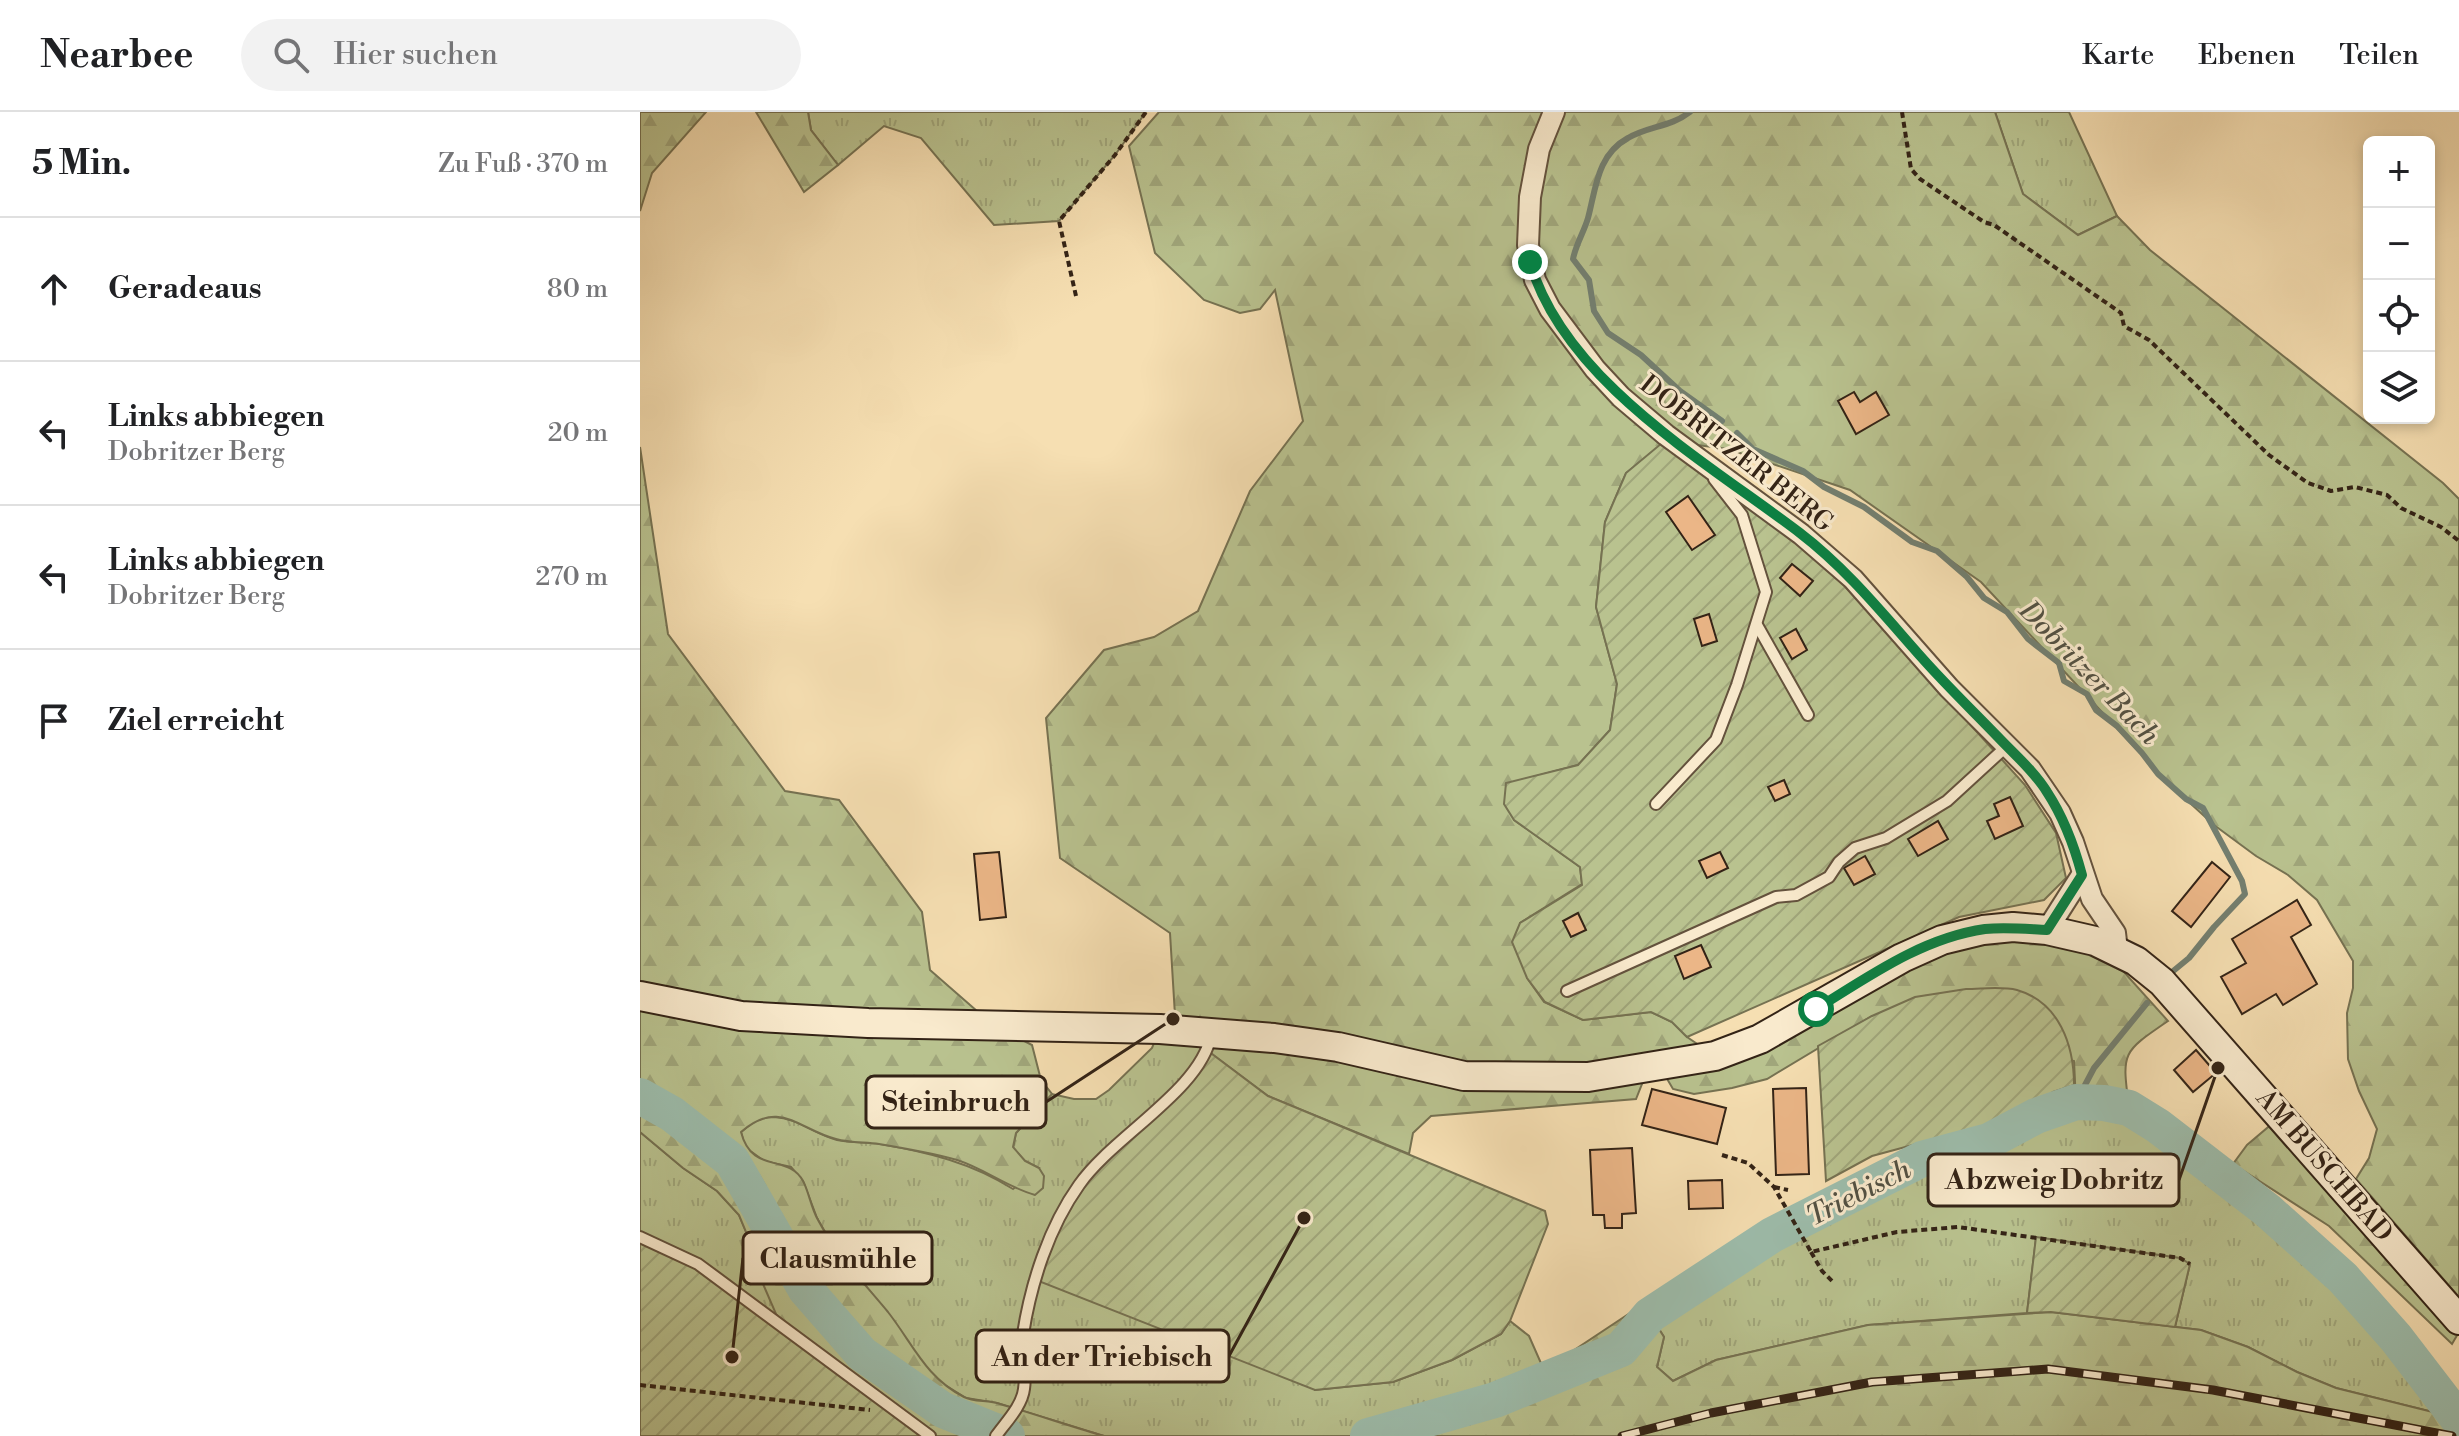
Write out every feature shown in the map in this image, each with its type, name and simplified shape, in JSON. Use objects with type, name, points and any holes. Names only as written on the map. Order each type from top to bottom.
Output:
[{"type":"main road","name":"AM BUSCHBAD","points":[[640,996],[741,1016],[868,1023],[1160,1029],[1274,1038],[1338,1047],[1464,1076],[1588,1077],[1715,1056],[1760,1039],[1902,958],[1942,940],[1983,930],[2013,927],[2047,930],[2095,941],[2117,950],[2144,968],[2181,1001],[2459,1320]]},
{"type":"street","name":"DOBRITZER BERG","points":[[1554,112],[1539,149],[1530,197],[1528,245],[1535,280],[1550,309],[1595,369],[1632,406],[1801,534],[1847,573],[1949,688],[2030,769],[2060,813],[2092,899],[2115,933],[2117,950]]},
{"type":"street","points":[[2047,930],[2082,875]]},
{"type":"lane","points":[[1656,804],[1716,740],[1766,592],[1742,515],[1701,461]]},
{"type":"lane","points":[[1757,625],[1808,715]]},
{"type":"lane","points":[[1567,991],[1776,897],[1796,895],[1829,877],[1839,862],[1855,848],[1886,838],[1947,801],[2007,746]]},
{"type":"lane","points":[[996,1436],[1017,1407],[1025,1388],[1022,1339],[1028,1308],[1046,1252],[1065,1209],[1080,1183],[1200,1063],[1208,1051],[1211,1034]]},
{"type":"lane","points":[[640,1237],[698,1264],[930,1436]]},
{"type":"path","points":[[1076,296],[1059,221],[1115,155],[1146,112]]},
{"type":"path","points":[[1902,112],[1911,169],[1920,179],[1984,222],[1994,225],[2121,313],[2124,326],[2149,340],[2269,455],[2308,483],[2331,491],[2355,487],[2387,495],[2401,508],[2441,527],[2459,541]]},
{"type":"path","points":[[1722,1155],[1748,1163],[1774,1187],[1822,1271],[1833,1282]]},
{"type":"path","points":[[1774,1187],[1788,1190]]},
{"type":"path","points":[[1811,1252],[1897,1232],[1958,1227],[2180,1258],[2190,1264]]},
{"type":"path","points":[[640,1385],[900,1414]]},
{"type":"green space","points":[[640,112],[706,112],[652,173],[640,211]]},
{"type":"green space","points":[[756,112],[808,112],[811,130],[838,165],[804,192]]},
{"type":"green space","points":[[808,112],[1146,112],[1115,155],[1059,221],[994,225],[921,138],[884,126],[838,165],[811,130]]},
{"type":"green space","points":[[1159,112],[1995,112],[2023,194],[2078,235],[2117,216],[2150,250],[2363,419],[2363,424],[2369,424],[2443,483],[2459,499],[2459,1297],[2356,1179],[2369,1158],[2377,1129],[2348,1059],[2347,1013],[2353,988],[2353,961],[2317,900],[2288,875],[2214,825],[2167,782],[1981,582],[1850,490],[1728,449],[1666,441],[1626,473],[1605,522],[1596,607],[1617,684],[1610,730],[1578,765],[1506,784],[1514,820],[1580,867],[1582,884],[1520,923],[1527,978],[1544,1002],[1583,1020],[1651,1012],[1672,1022],[1687,1037],[1715,1056],[1648,1069],[1636,1099],[1431,1116],[1413,1133],[1409,1154],[1268,1096],[1208,1051],[1211,1034],[1176,1032],[1170,933],[1060,858],[1046,718],[1104,650],[1154,637],[1198,611],[1250,491],[1303,421],[1275,290],[1260,309],[1240,313],[1204,300],[1155,253],[1129,146]]},
{"type":"green space","points":[[1995,112],[2069,112],[2117,216],[2078,235],[2023,194]]},
{"type":"green space","points":[[1662,443],[1794,540],[1842,583],[2025,785],[2056,833],[2066,878],[2044,900],[1959,917],[1687,1037],[1672,1022],[1651,1012],[1583,1020],[1545,1002],[1527,978],[1512,942],[1520,923],[1582,885],[1580,867],[1514,820],[1504,804],[1506,783],[1578,765],[1610,730],[1617,684],[1596,607],[1605,522],[1626,473]]},
{"type":"green space","points":[[640,447],[668,634],[785,791],[839,800],[922,912],[930,970],[993,1025],[1032,1045],[1041,1080],[1052,1094],[1016,1133],[1013,1147],[1025,1161],[1039,1168],[1044,1176],[1043,1188],[1035,1195],[957,1160],[898,1147],[841,1140],[778,1117],[767,1117],[741,1132],[746,1145],[753,1154],[789,1168],[803,1181],[816,1215],[833,1245],[930,1370],[951,1389],[968,1399],[1000,1404],[1104,1436],[930,1436],[789,1332],[776,1314],[760,1277],[739,1215],[717,1191],[683,1168],[640,1132]]},
{"type":"green space","points":[[1980,941],[2055,942],[2115,962],[2168,1021],[2141,1040],[2128,1056],[2129,1108],[2076,1102],[2074,1061],[1872,1016],[1767,1079],[1694,1094],[1673,1089],[1663,1072],[1912,963]]},
{"type":"green space","points":[[1966,989],[2017,990],[2044,1004],[2067,1041],[2074,1085],[2053,1092],[2036,1104],[1987,1125],[1872,1156],[1826,1181],[1818,1046],[1872,1016],[1915,997]]},
{"type":"green space","points":[[1160,1029],[1211,1034],[1315,1390],[1393,1382],[1452,1360],[1501,1334],[1510,1321],[1529,1336],[1544,1370],[1479,1400],[1352,1436],[1104,1436],[997,1403],[966,1398],[937,1380],[922,1363],[894,1321],[832,1244],[817,1218],[803,1181],[791,1167],[764,1161],[745,1147],[741,1132],[760,1119],[783,1118],[837,1140],[880,1144],[949,1160],[982,1172],[1013,1189],[1039,1168],[1025,1161],[1013,1148],[1016,1133],[1049,1096],[1096,1099],[1152,1048]]},
{"type":"green space","points":[[1208,1051],[1268,1096],[1545,1211],[1548,1224],[1510,1321],[1501,1334],[1452,1360],[1393,1382],[1315,1390],[1036,1280],[1080,1183],[1183,1083]]},
{"type":"green space","points":[[2076,1102],[2129,1108],[2158,1126],[2267,1210],[2343,1278],[2396,1338],[2457,1418],[2336,1388],[2248,1347],[2201,1330],[2175,1327],[2190,1264],[2036,1238],[2027,1313],[1868,1325],[1716,1360],[1673,1381],[1657,1367],[1664,1337],[1650,1315],[1772,1235],[1922,1159],[1989,1141],[2036,1116]]},
{"type":"green space","points":[[2273,1123],[2459,1332],[2452,1344],[2329,1226],[2233,1164],[2247,1145]]},
{"type":"green space","points":[[640,1132],[683,1168],[717,1191],[739,1215],[789,1332],[640,1237]]},
{"type":"green space","points":[[640,1237],[698,1264],[930,1436],[640,1436]]},
{"type":"green space","points":[[2036,1237],[2180,1258],[2190,1264],[2175,1327],[2051,1312],[2027,1313]]},
{"type":"green space","points":[[1633,1311],[1650,1315],[1664,1337],[1657,1367],[1673,1381],[1716,1360],[1868,1325],[2051,1312],[2201,1330],[2248,1347],[2336,1388],[2457,1418],[2459,1436],[1352,1436],[1479,1400],[1544,1370]]},
{"type":"building","points":[[1854,392],[1860,402],[1876,392],[1889,415],[1856,434],[1838,401]]},
{"type":"building","points":[[1688,496],[1715,535],[1692,550],[1666,512]]},
{"type":"building","points":[[1792,564],[1813,581],[1800,596],[1780,578]]},
{"type":"building","points":[[1709,614],[1717,641],[1702,646],[1694,619]]},
{"type":"building","points":[[1796,629],[1807,650],[1792,659],[1780,638]]},
{"type":"building","points":[[1784,780],[1790,794],[1775,801],[1768,787]]},
{"type":"building","points":[[2010,797],[2023,826],[1995,839],[1987,821],[1999,816],[1994,804]]},
{"type":"building","points":[[1938,821],[1948,839],[1918,856],[1908,839]]},
{"type":"building","points":[[999,852],[1006,917],[980,920],[974,854]]},
{"type":"building","points":[[1720,852],[1728,868],[1707,878],[1699,861]]},
{"type":"building","points":[[1865,856],[1875,874],[1854,885],[1844,868]]},
{"type":"building","points":[[2212,862],[2230,877],[2191,927],[2172,911]]},
{"type":"building","points":[[2297,900],[2311,925],[2291,937],[2317,984],[2283,1005],[2276,994],[2242,1014],[2221,977],[2246,963],[2232,939]]},
{"type":"building","points":[[1578,913],[1586,930],[1571,937],[1563,921]]},
{"type":"building","points":[[1701,945],[1711,967],[1684,979],[1675,956]]},
{"type":"building","points":[[2196,1050],[2216,1073],[2193,1092],[2174,1070]]},
{"type":"building","points":[[1806,1088],[1809,1174],[1776,1175],[1773,1089]]},
{"type":"building","points":[[1652,1089],[1726,1108],[1717,1144],[1642,1125]]},
{"type":"building","points":[[1632,1148],[1636,1213],[1622,1214],[1622,1228],[1605,1228],[1604,1215],[1593,1215],[1590,1150]]},
{"type":"building","points":[[1722,1180],[1723,1208],[1689,1209],[1688,1181]]},
{"type":"waterway","name":"Dobritzer Bach","points":[[1690,112],[1675,121],[1628,138],[1610,153],[1599,173],[1588,218],[1573,259],[1589,280],[1594,311],[1608,333],[1641,355],[1680,391],[1722,421]]},
{"type":"waterway","name":"Dobritzer Bach","points":[[1737,433],[1753,449],[1803,471],[1824,487],[1864,507],[1912,542],[1937,551],[1967,577],[1984,598],[2007,612],[2028,639],[2059,663],[2064,681],[2087,694],[2096,710],[2117,726],[2158,774],[2186,799],[2203,808],[2242,881],[2245,894],[2189,958],[2172,972]]},
{"type":"waterway","name":"Dobritzer Bach","points":[[2076,1102],[2094,1068],[2147,1003]]},
{"type":"waterway","name":"Triebisch","points":[[640,1096],[672,1114],[732,1161],[806,1290],[862,1354],[943,1410],[1007,1436]]},
{"type":"waterway","name":"Triebisch","points":[[1368,1436],[1495,1400],[1621,1349],[1650,1315],[1772,1235],[1922,1159],[1989,1141],[2036,1116],[2076,1102],[2129,1108],[2158,1126],[2267,1210],[2343,1278],[2396,1338],[2459,1420]]},
{"type":"railway","points":[[1622,1436],[1711,1413],[1872,1382],[2048,1369],[2213,1390],[2452,1436]]},
{"type":"place","name":"Steinbruch","points":[[1173,1019]]},
{"type":"place","name":"Abzweig Dobritz","points":[[2218,1068]]},
{"type":"place","name":"An der Triebisch","points":[[1304,1218]]},
{"type":"place","name":"Clausmühle","points":[[732,1357]]},
{"type":"route","points":[[1530,262],[1535,280],[1550,309],[1595,369],[1621,397],[1666,435],[1801,534],[1853,579],[1949,688],[2030,769],[2060,813],[2073,842],[2082,875],[2071,897],[2047,930],[2013,927],[1983,930],[1942,940],[1902,958],[1816,1009]]}]
